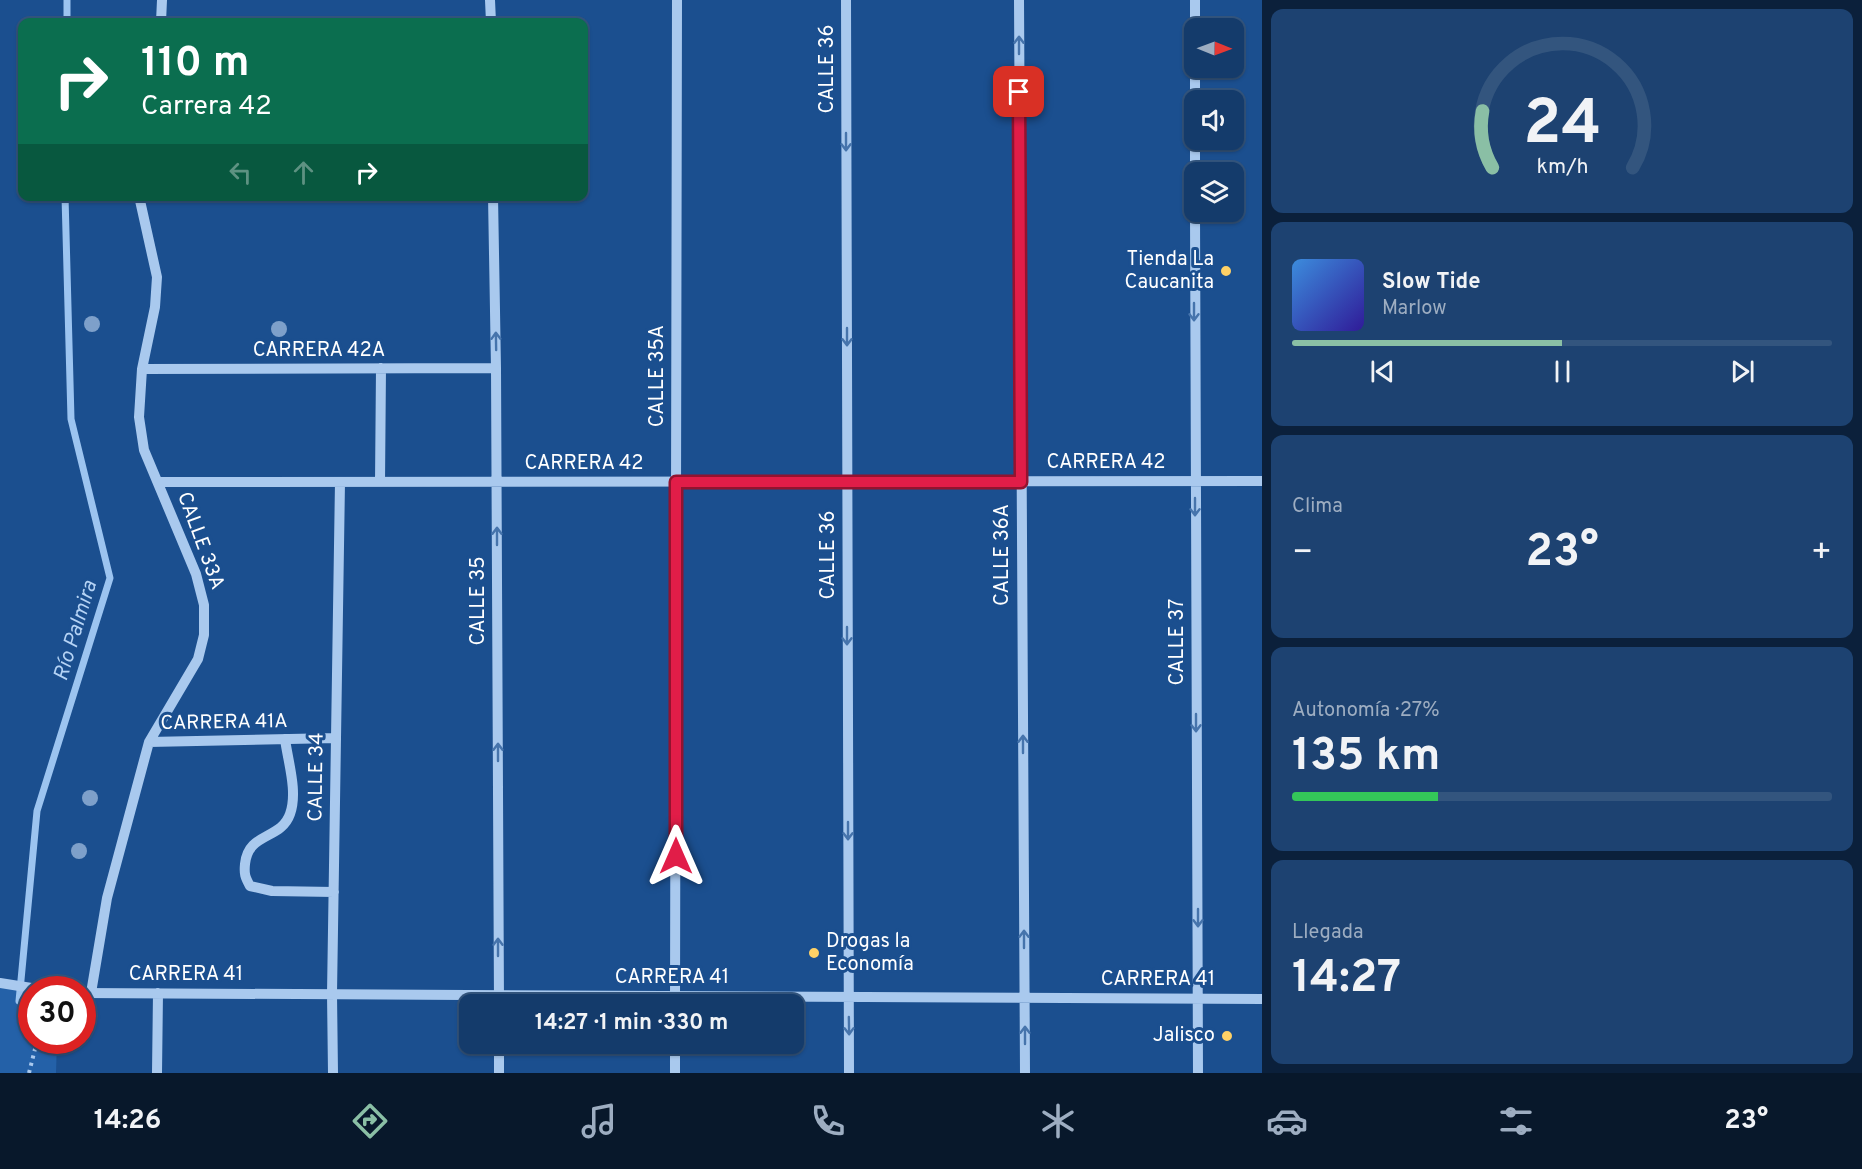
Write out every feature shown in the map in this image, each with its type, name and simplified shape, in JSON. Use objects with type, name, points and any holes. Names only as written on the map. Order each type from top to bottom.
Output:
[{"type":"street","points":[[161,18],[162,0]]},
{"type":"street","points":[[490,0],[491,18]]},
{"type":"street","name":"CALLE 35A","points":[[675,994],[677,0]]},
{"type":"street","name":"CALLE 36","points":[[846,0],[849,1073]]},
{"type":"street","name":"CALLE 36A","points":[[1019,0],[1025,1073]]},
{"type":"street","points":[[1195,0],[1195,18]]},
{"type":"street","name":"CALLE 33A","points":[[91,976],[107,898],[149,742],[198,659],[204,635],[204,605],[196,574],[144,450],[139,417],[142,369],[155,307],[157,277],[140,201]]},
{"type":"street","name":"CALLE 35","points":[[494,201],[499,994]]},
{"type":"street","name":"CALLE 37","points":[[1195,222],[1194,482],[1198,1073]]},
{"type":"street","points":[[380,482],[381,368]]},
{"type":"street","name":"CARRERA 42A","points":[[142,369],[496,368]]},
{"type":"street","name":"CARRERA 42","points":[[159,482],[1262,481]]},
{"type":"street","name":"CALLE 34","points":[[333,1073],[332,994],[340,482]]},
{"type":"street","name":"CARRERA 41A","points":[[149,742],[336,738]]},
{"type":"street","points":[[285,740],[293,799],[290,815],[284,826],[253,844],[246,853],[244,876],[250,886],[272,891],[334,892]]},
{"type":"street","points":[[0,983],[18,986]]},
{"type":"street","name":"CARRERA 41","points":[[96,993],[332,994],[459,999]]},
{"type":"street","points":[[157,1073],[158,993]]},
{"type":"street","name":"CARRERA 41","points":[[804,997],[1262,999]]},
{"type":"street","points":[[499,1054],[499,1073]]},
{"type":"street","points":[[675,1054],[675,1073]]},
{"type":"path","points":[[29,1073],[34,1054]]},
{"type":"shaded area","points":[[0,982],[18,986],[18,1054],[57,1054],[56,1073],[0,1073]]},
{"type":"waterway","name":"Río Palmira","points":[[67,0],[67,18]]},
{"type":"waterway","name":"Río Palmira","points":[[21,976],[37,811],[110,578],[71,419],[65,201]]},
{"type":"place","name":"Tienda La Caucanita","points":[[1226,271]]},
{"type":"place","name":"Drogas la Economía","points":[[814,953]]},
{"type":"place","name":"Jalisco","points":[[1227,1036]]},
{"type":"route","points":[[676,856],[676,482],[1021,482],[1019,92]]}]
